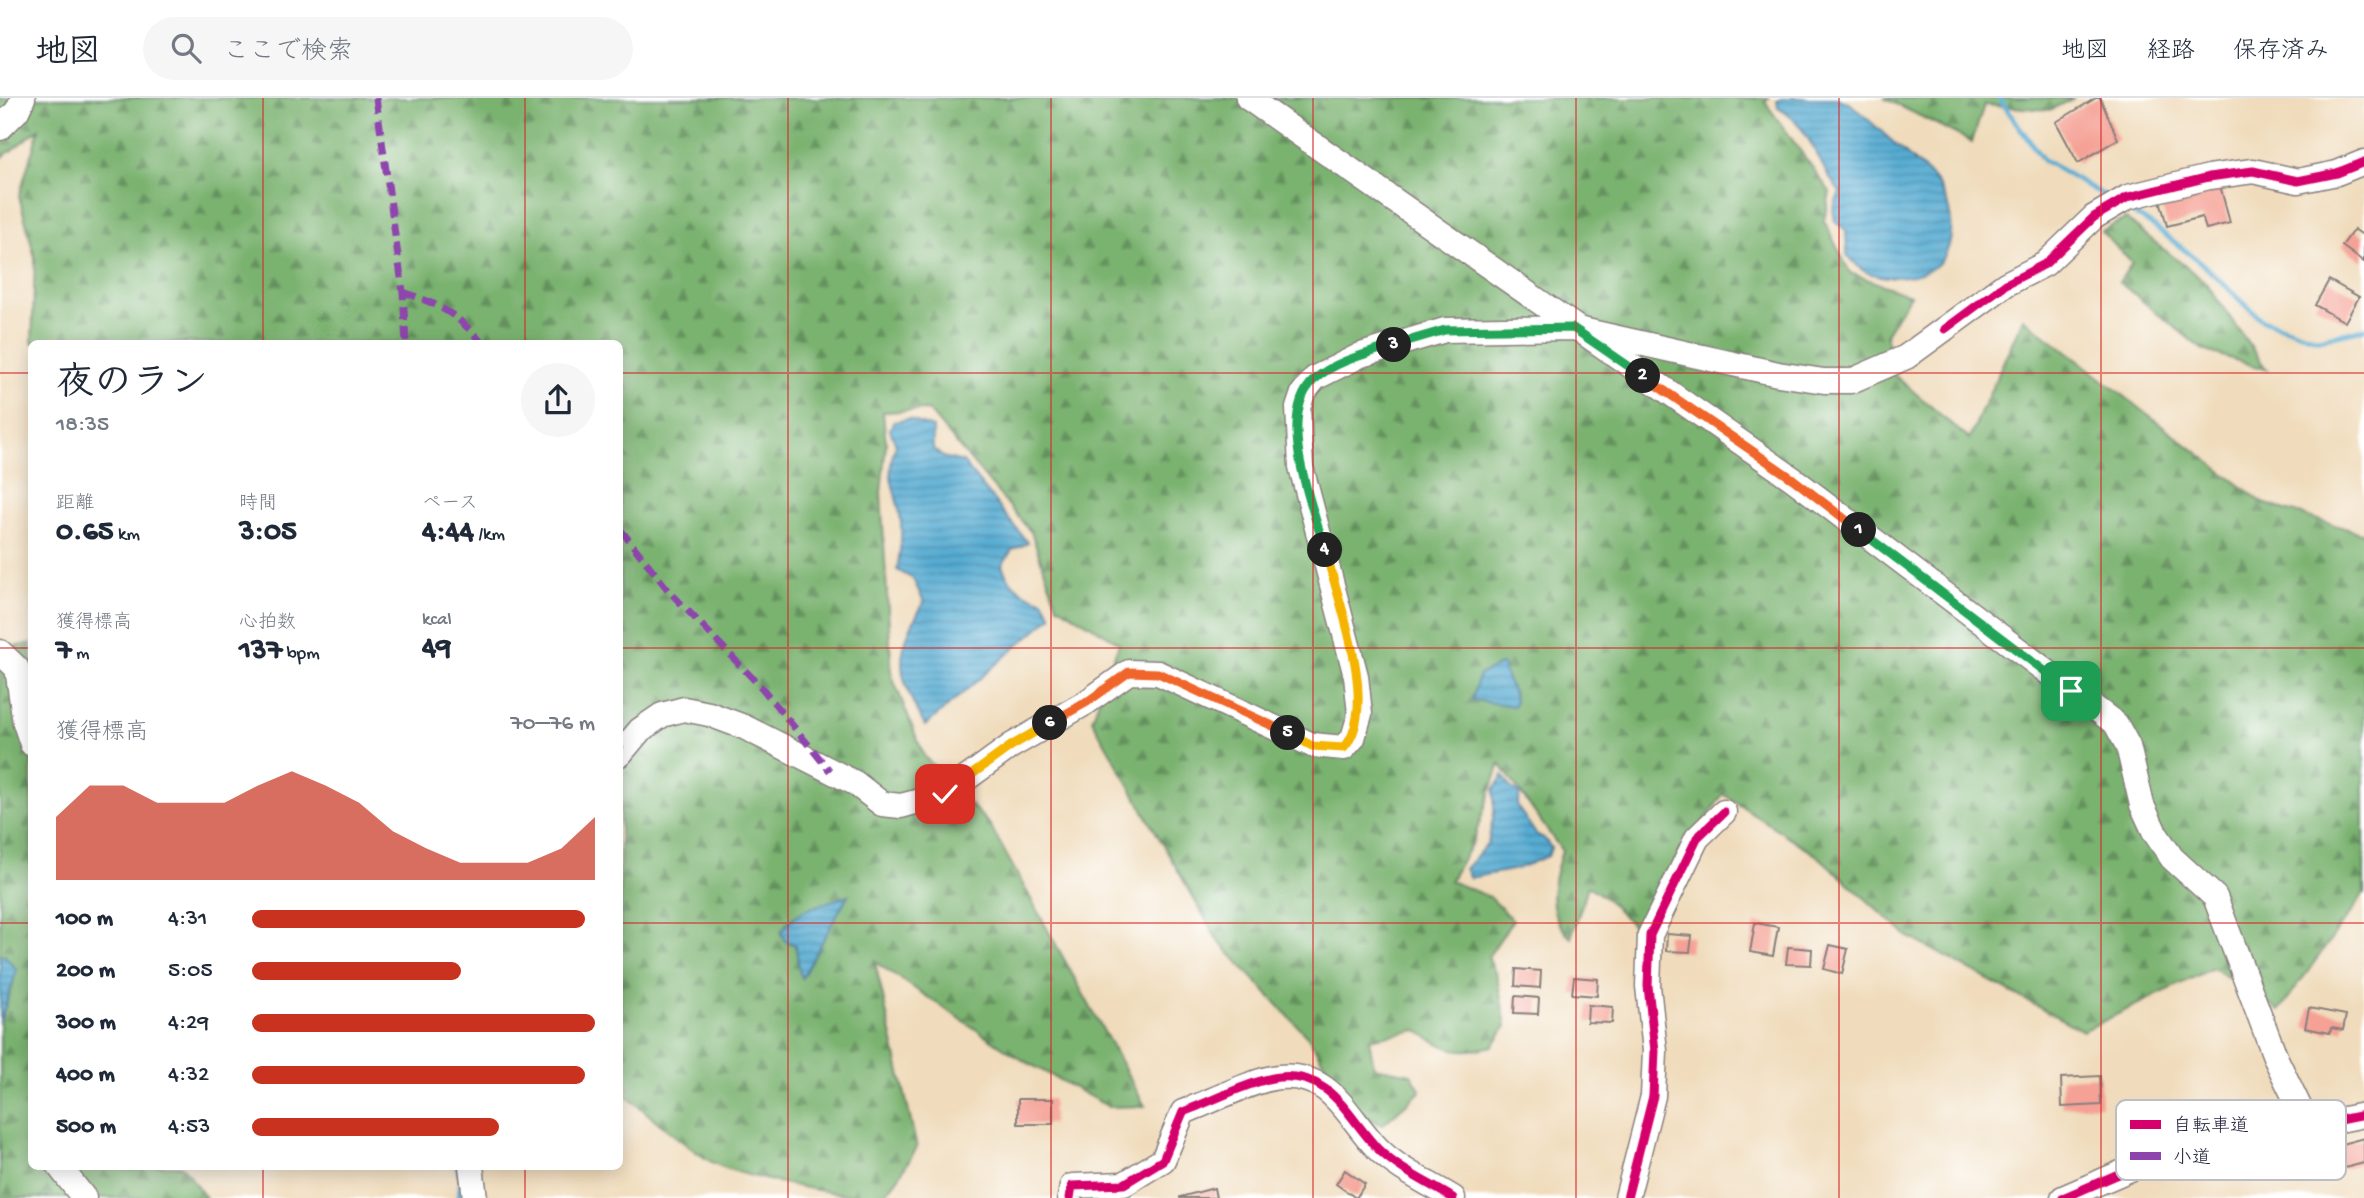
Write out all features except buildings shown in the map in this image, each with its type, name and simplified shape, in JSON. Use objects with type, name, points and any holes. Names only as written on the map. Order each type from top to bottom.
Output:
[{"type":"street","points":[[0,128],[17,111],[23,98]]},
{"type":"street","points":[[1248,98],[1573,328],[1793,479],[2013,650],[2116,724],[2128,746],[2143,805],[2155,833],[2172,858],[2215,897],[2281,1070],[2296,1100]]},
{"type":"street","points":[[623,750],[640,730],[662,715],[684,709],[709,714],[744,727],[855,783],[881,804],[901,806],[945,794],[1011,746],[1087,702],[1129,672],[1158,673],[1312,746],[1344,748],[1353,738],[1360,713],[1356,676],[1301,467],[1298,408],[1303,393],[1315,379],[1361,355],[1445,330],[1573,328],[1778,374],[1824,381],[1851,381],[1906,357],[2006,284],[2045,264],[2094,217],[2128,197],[2210,177],[2253,171],[2298,181],[2337,173],[2364,162]]},
{"type":"street","points":[[16,663],[28,732]]},
{"type":"street","points":[[1627,1198],[1653,1096],[1655,1051],[1648,986],[1650,935],[1697,838],[1724,812]]},
{"type":"street","points":[[1070,1198],[1072,1186],[1124,1184],[1163,1160],[1183,1112],[1276,1077],[1304,1077],[1321,1084],[1349,1112],[1378,1149],[1453,1198]]},
{"type":"street","points":[[2346,1119],[2364,1115]]},
{"type":"street","points":[[62,1170],[84,1198]]},
{"type":"street","points":[[472,1170],[475,1198]]},
{"type":"street","points":[[2063,1198],[2116,1175]]},
{"type":"green space","points":[[0,98],[1769,98],[1765,102],[1830,192],[1824,221],[1850,273],[1910,295],[1886,334],[1893,374],[1969,439],[2023,318],[2263,503],[2364,534],[2364,894],[2279,1011],[2213,968],[2083,1031],[1907,936],[1819,857],[1723,794],[1675,864],[1637,930],[1608,900],[1588,886],[1571,938],[1556,918],[1553,907],[1553,886],[1562,851],[1500,764],[1473,841],[1450,881],[1490,897],[1513,920],[1488,957],[1497,977],[1506,1026],[1493,1046],[1470,1050],[1444,1046],[1417,1030],[1369,1039],[1374,1067],[1411,1074],[1421,1091],[1382,1125],[1352,1109],[1308,1037],[1218,941],[1092,720],[1119,643],[1057,605],[1031,532],[928,410],[883,412],[886,444],[881,493],[892,676],[924,756],[990,825],[1145,1106],[1109,1107],[1019,1058],[875,962],[917,1148],[895,1183],[878,1197],[864,1196],[792,1185],[722,1167],[685,1144],[623,1093],[623,340],[32,340],[35,258],[19,196],[39,129],[0,159]]},
{"type":"green space","points":[[1884,98],[2074,98],[2050,110],[1984,105],[1972,142]]},
{"type":"green space","points":[[2126,219],[2205,282],[2267,370],[2203,350],[2119,282],[2132,263],[2101,231]]},
{"type":"green space","points":[[28,644],[28,1170],[185,1170],[206,1198],[0,1198],[0,1022],[12,987],[5,955],[0,956],[0,650]]},
{"type":"water","points":[[1781,98],[1837,98],[1851,104],[1933,178],[1948,206],[1951,227],[1948,248],[1937,265],[1917,274],[1881,276],[1862,270],[1847,255],[1846,230],[1835,222],[1833,209],[1840,192],[1799,125],[1778,108],[1777,101]]},
{"type":"water","points":[[908,419],[933,428],[933,449],[943,457],[963,462],[1028,543],[1012,550],[1002,565],[1013,583],[1023,592],[1043,600],[1052,616],[925,726],[908,692],[902,664],[907,637],[924,602],[913,579],[897,570],[901,522],[891,473],[896,445],[890,430],[893,422]]},
{"type":"water","points":[[1499,665],[1504,666],[1506,678],[1515,697],[1514,706],[1472,700],[1479,675]]},
{"type":"water","points":[[1503,775],[1510,787],[1520,794],[1517,806],[1536,834],[1544,838],[1551,848],[1548,856],[1517,869],[1470,878],[1465,869],[1488,843],[1494,813],[1494,790]]},
{"type":"water","points":[[848,895],[802,978],[796,948],[794,944],[785,941],[781,933],[786,924],[801,912]]},
{"type":"water","points":[[4,955],[17,970],[0,1022],[0,956]]},
{"type":"waterway","points":[[1999,98],[2043,160],[2110,199]]},
{"type":"waterway","points":[[2125,208],[2155,227],[2200,262],[2262,320],[2319,339],[2364,329]]},
{"type":"waterway","points":[[458,1170],[461,1179],[459,1198]]},
{"type":"marked path","points":[[376,98],[403,292],[406,340]]},
{"type":"marked path","points":[[403,292],[447,311],[479,340]]},
{"type":"marked path","points":[[623,533],[669,591],[762,688],[830,771]]},
{"type":"cycle path","points":[[1945,329],[2006,284],[2045,264],[2094,217],[2128,197],[2209,177],[2253,171],[2298,181],[2337,173],[2364,162]]},
{"type":"cycle path","points":[[1627,1198],[1653,1096],[1655,1051],[1648,986],[1650,935],[1697,838],[1724,812]]},
{"type":"cycle path","points":[[1070,1198],[1072,1186],[1124,1184],[1163,1160],[1183,1112],[1245,1087],[1279,1077],[1297,1077],[1312,1081],[1325,1089],[1336,1098],[1385,1156],[1453,1198]]},
{"type":"cycle path","points":[[2346,1119],[2364,1115]]},
{"type":"cycle path","points":[[2063,1198],[2116,1175]]},
{"type":"route","points":[[945,794],[1011,746],[1087,702],[1129,672],[1158,673],[1238,708],[1312,746],[1344,748],[1353,738],[1360,713],[1356,676],[1343,617],[1301,467],[1298,408],[1303,393],[1315,379],[1361,355],[1445,330],[1573,328],[1793,479],[2013,650],[2071,691]]}]
